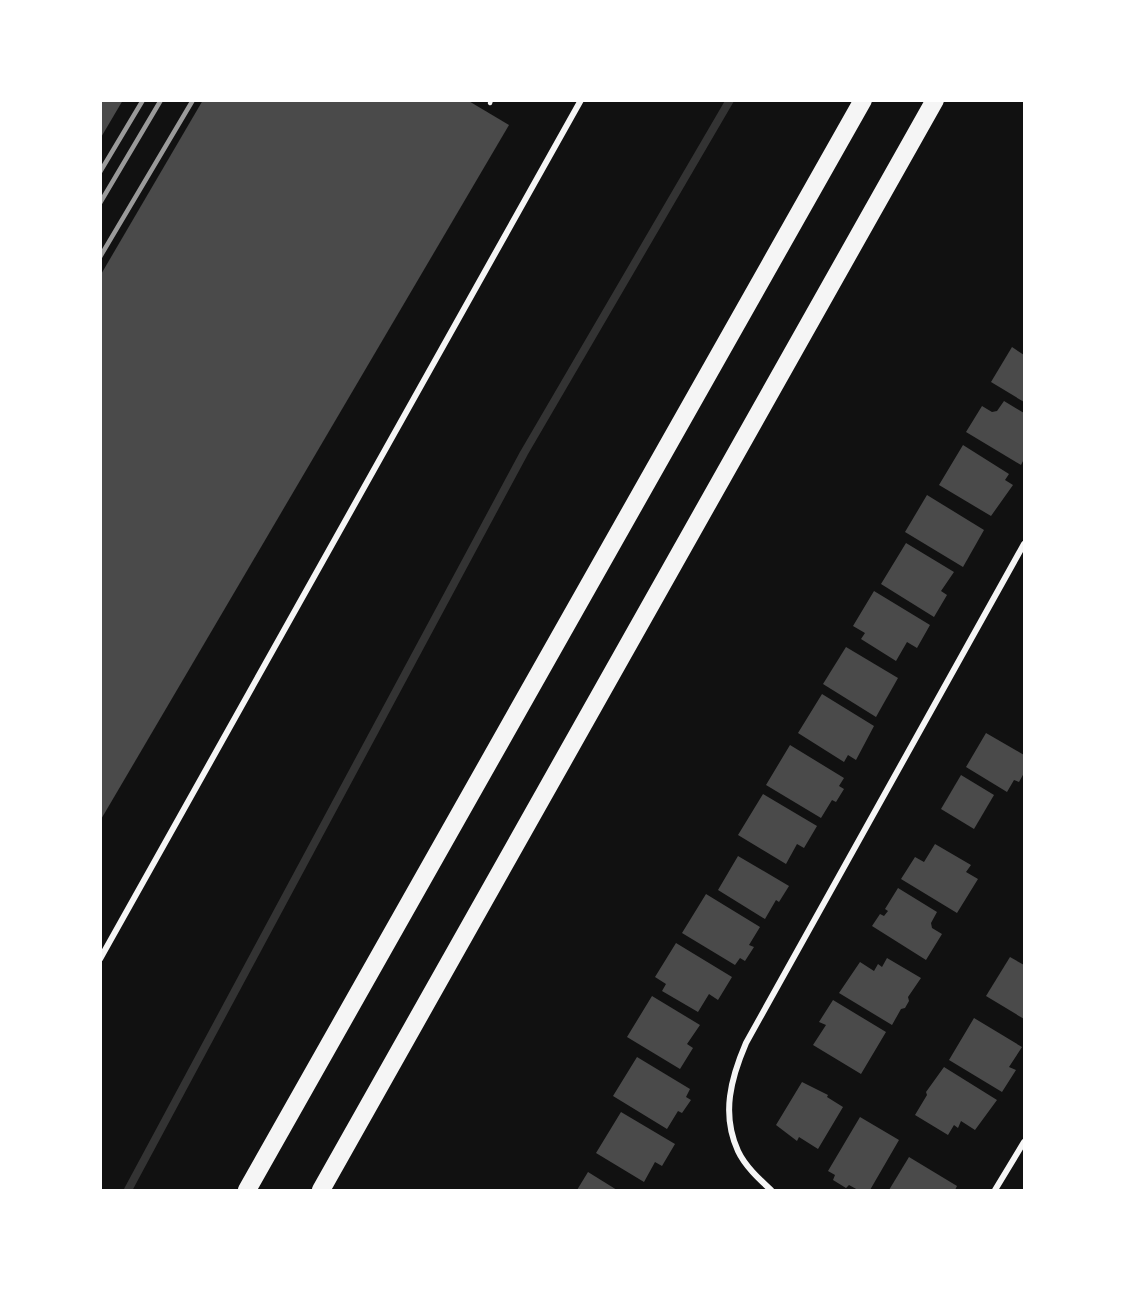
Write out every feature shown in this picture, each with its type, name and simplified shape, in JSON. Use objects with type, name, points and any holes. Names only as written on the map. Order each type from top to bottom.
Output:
[{"type":"highway","points":[[246,1191],[863,100]]},
{"type":"highway","points":[[321,1191],[935,100]]},
{"type":"street","points":[[100,959],[581,100]]},
{"type":"street","points":[[771,1191],[751,1170],[738,1151],[729,1120],[729,1094],[735,1069],[746,1043],[1024,544]]},
{"type":"street","points":[[995,1191],[1024,1142]]},
{"type":"building","points":[[100,100],[123,100],[100,139]]},
{"type":"building","points":[[203,100],[467,100],[509,125],[100,821],[100,276]]},
{"type":"building","points":[[1012,347],[1024,355],[1024,402],[991,382]]},
{"type":"building","points":[[1004,401],[1024,413],[1024,459],[1021,465],[966,432],[982,406],[992,412],[997,411]]},
{"type":"building","points":[[963,445],[1009,474],[1005,480],[1013,485],[991,516],[939,485]]},
{"type":"building","points":[[927,495],[984,530],[963,567],[905,532]]},
{"type":"building","points":[[906,543],[954,572],[941,591],[947,595],[934,617],[881,584]]},
{"type":"building","points":[[874,591],[930,625],[917,648],[907,642],[896,661],[861,639],[865,633],[853,626]]},
{"type":"building","points":[[846,647],[898,678],[876,717],[823,684]]},
{"type":"building","points":[[822,694],[874,726],[856,760],[848,755],[844,762],[798,733]]},
{"type":"building","points":[[986,733],[1024,755],[1024,773],[1019,782],[1014,780],[1007,792],[966,767]]},
{"type":"building","points":[[790,745],[844,778],[839,786],[844,789],[836,802],[832,800],[821,818],[766,785]]},
{"type":"building","points":[[961,775],[994,795],[974,829],[941,809]]},
{"type":"building","points":[[763,794],[817,826],[804,848],[797,844],[786,864],[738,835]]},
{"type":"building","points":[[935,844],[971,865],[966,872],[978,879],[957,913],[901,879],[915,857],[924,862]]},
{"type":"building","points":[[738,856],[789,886],[779,902],[776,900],[765,919],[718,890]]},
{"type":"building","points":[[898,888],[937,912],[931,923],[932,928],[942,934],[926,960],[872,926],[880,914],[884,916],[888,911],[885,909]]},
{"type":"building","points":[[706,894],[760,927],[749,945],[754,947],[745,961],[740,958],[735,965],[682,933]]},
{"type":"building","points":[[676,943],[732,977],[718,1000],[709,994],[698,1012],[662,991],[666,984],[655,977]]},
{"type":"building","points":[[1010,957],[1024,965],[1024,1019],[986,996]]},
{"type":"building","points":[[887,958],[921,978],[908,997],[909,1001],[905,1008],[901,1009],[892,1025],[839,993],[860,962],[874,971],[878,964],[882,967]]},
{"type":"building","points":[[652,996],[700,1025],[687,1044],[693,1048],[680,1069],[627,1037]]},
{"type":"building","points":[[833,1000],[886,1032],[861,1074],[813,1045],[826,1025],[819,1022]]},
{"type":"building","points":[[974,1018],[1022,1047],[1009,1067],[1016,1070],[1002,1092],[949,1060]]},
{"type":"building","points":[[637,1057],[690,1089],[686,1097],[691,1100],[682,1113],[678,1111],[667,1129],[613,1096]]},
{"type":"building","points":[[944,1067],[997,1100],[975,1130],[961,1121],[958,1128],[954,1125],[948,1135],[915,1115],[927,1095],[926,1092]]},
{"type":"building","points":[[802,1082],[828,1095],[827,1097],[843,1107],[818,1149],[799,1137],[797,1141],[776,1125]]},
{"type":"building","points":[[621,1112],[675,1144],[662,1166],[655,1162],[644,1182],[596,1153]]},
{"type":"building","points":[[860,1117],[899,1140],[870,1190],[858,1190],[849,1185],[846,1188],[833,1180],[835,1175],[828,1171]]},
{"type":"building","points":[[909,1157],[957,1186],[955,1190],[889,1190]]},
{"type":"building","points":[[588,1172],[617,1190],[577,1190]]},
{"type":"waterway","points":[[128,1190],[524,453],[730,100]]},
{"type":"railway","points":[[100,172],[143,100]]},
{"type":"railway","points":[[100,203],[161,100]]},
{"type":"railway","points":[[100,257],[193,100]]}]
